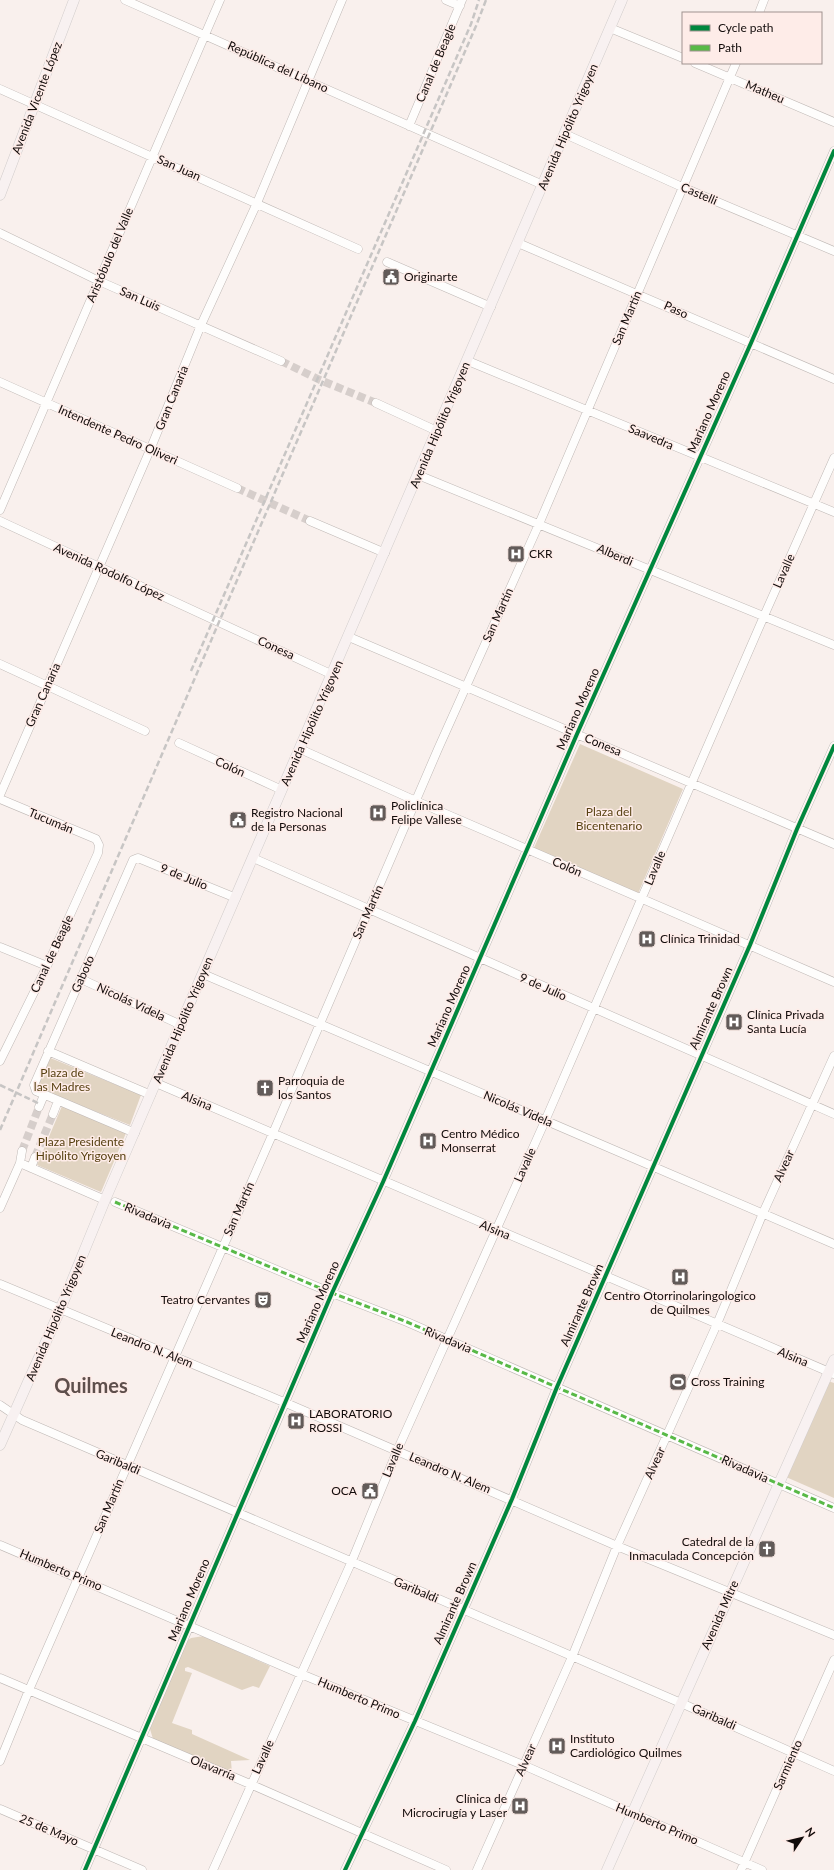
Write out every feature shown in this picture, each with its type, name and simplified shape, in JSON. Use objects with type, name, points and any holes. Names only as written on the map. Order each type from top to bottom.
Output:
[{"type":"main road","name":"Avenida Vicente López","points":[[0,195],[74,0]]},
{"type":"main road","name":"Avenida Hipólito Yrigoyen","points":[[0,1444],[110,1201],[135,1133],[156,1083],[282,790],[350,637],[622,0]]},
{"type":"main road","name":"Avenida Mitre","points":[[607,1870],[778,1484],[831,1373],[834,1360]]},
{"type":"street","name":"República del Líbano","points":[[125,0],[543,185]]},
{"type":"street","name":"Aristóbulo del Valle","points":[[0,510],[220,0]]},
{"type":"street","name":"Gran Canaria","points":[[0,795],[100,567],[201,325],[257,203],[342,0]]},
{"type":"street","points":[[446,0],[461,3]]},
{"type":"street","points":[[759,12],[764,0]]},
{"type":"street","name":"Canal de Beagle","points":[[409,126],[461,3]]},
{"type":"street","points":[[610,28],[682,58]]},
{"type":"street","name":"Matheu","points":[[698,64],[834,122]]},
{"type":"street","name":"San Martín","points":[[0,1761],[28,1690],[273,1133],[319,1023],[466,686],[539,524],[736,64]]},
{"type":"street","name":"San Juan","points":[[0,89],[358,248]]},
{"type":"street","name":"Castelli","points":[[565,134],[682,187],[834,251]]},
{"type":"street","name":"Mariano Moreno","points":[[85,1870],[332,1293],[383,1182],[481,959],[577,734],[751,344],[834,151]]},
{"type":"street","name":"San Luis","points":[[0,233],[99,281],[281,361]]},
{"type":"street","name":"Paso","points":[[518,243],[834,379]]},
{"type":"street","points":[[387,262],[491,307]]},
{"type":"street","name":"Saavedra","points":[[468,360],[834,512]]},
{"type":"street","name":"Intendente Pedro Oliveri","points":[[0,382],[237,488]]},
{"type":"street","points":[[376,403],[437,431]]},
{"type":"street","name":"Lavalle","points":[[213,1870],[250,1784],[351,1562],[446,1339],[545,1121],[691,783],[834,458]]},
{"type":"street","name":"Alberdi","points":[[418,475],[834,645]]},
{"type":"street","name":"Avenida Rodolfo López","points":[[0,521],[219,621]]},
{"type":"street","points":[[310,521],[385,553]]},
{"type":"street","name":"Conesa","points":[[219,621],[333,676]]},
{"type":"street","name":"Conesa","points":[[350,637],[834,844]]},
{"type":"street","points":[[0,664],[145,731]]},
{"type":"street","name":"Colón","points":[[179,743],[282,790]]},
{"type":"street","name":"Almirante Brown","points":[[345,1870],[415,1721],[462,1610],[512,1499],[558,1387],[654,1167],[700,1056],[750,945],[797,829],[834,746]]},
{"type":"street","name":"Colón","points":[[300,749],[528,850],[834,982]]},
{"type":"street","name":"Tucumán","points":[[0,800],[96,839],[99,845]]},
{"type":"street","name":"Canal de Beagle","points":[[0,1061],[47,966],[98,853],[99,845]]},
{"type":"street","name":"9 de Julio","points":[[133,860],[138,858],[236,898]]},
{"type":"street","name":"9 de Julio","points":[[253,858],[834,1114]]},
{"type":"street","name":"Gaboto","points":[[44,1095],[34,1088],[48,1052],[133,860]]},
{"type":"street","points":[[0,947],[47,966]]},
{"type":"street","name":"Nicolás Videla","points":[[203,974],[834,1244]]},
{"type":"street","name":"Nicolás Videla","points":[[81,979],[181,1025]]},
{"type":"street","points":[[48,1052],[151,1095]]},
{"type":"street","name":"Alvear","points":[[476,1870],[572,1657],[617,1546],[668,1435],[763,1214],[834,1056]]},
{"type":"street","name":"Alsina","points":[[156,1083],[383,1182],[831,1373]]},
{"type":"street","points":[[39,1107],[44,1095],[135,1133]]},
{"type":"street","points":[[54,1114],[58,1101]]},
{"type":"street","points":[[0,1208],[20,1163],[22,1151]]},
{"type":"street","points":[[31,1168],[35,1157]]},
{"type":"street","name":"Rivadavia","points":[[20,1163],[446,1339],[834,1508]]},
{"type":"street","name":"Leandro N. Alem","points":[[0,1284],[286,1403],[512,1499],[617,1546],[834,1635]]},
{"type":"street","name":"Garibaldi","points":[[0,1404],[22,1420],[126,1466],[681,1703],[834,1771]]},
{"type":"street","name":"Humberto Primo","points":[[0,1545],[78,1577],[301,1674],[523,1765],[762,1870]]},
{"type":"street","name":"Sarmiento","points":[[741,1870],[834,1660]]},
{"type":"street","name":"Olavarría","points":[[0,1678],[250,1784],[446,1870]]},
{"type":"street","name":"25 de Mayo","points":[[0,1809],[142,1870]]},
{"type":"green space","name":"Plaza del Bicentenario","points":[[580,744],[683,789],[637,896],[533,850]]},
{"type":"green space","name":"Plaza de las Madres","points":[[48,1057],[141,1095],[130,1125],[36,1088]]},
{"type":"green space","name":"Plaza Presidente Hipólito Yrigoyen","points":[[62,1106],[126,1133],[101,1192],[37,1165]]},
{"type":"green space","points":[[828,1381],[834,1383],[834,1498],[786,1477]]},
{"type":"green space","points":[[204,1636],[270,1666],[259,1688],[253,1686],[242,1690],[188,1667],[185,1668],[185,1671],[192,1673],[172,1723],[192,1730],[192,1734],[250,1760],[231,1761],[232,1773],[153,1739],[150,1729],[187,1641],[191,1638]]},
{"type":"tunnel","points":[[281,361],[320,380],[376,403]]},
{"type":"tunnel","points":[[237,488],[310,521]]},
{"type":"tunnel","points":[[22,1151],[39,1107]]},
{"type":"tunnel","points":[[35,1157],[53,1114]]},
{"type":"railway","points":[[191,671],[471,24],[479,0]]},
{"type":"railway","points":[[0,1130],[486,0]]},
{"type":"railway","points":[[0,1085],[40,1104]]},
{"type":"marked path","points":[[115,1202],[332,1293],[407,1322],[834,1508]]},
{"type":"cycle path","points":[[85,1870],[332,1293],[383,1182],[577,734],[751,343],[834,151]]},
{"type":"cycle path","points":[[345,1870],[415,1721],[512,1499],[557,1387],[750,945],[797,829],[834,746]]},
{"type":"place","name":"Originarte","points":[[391,277]]},
{"type":"place","name":"CKR","points":[[516,554]]},
{"type":"place","name":"Policlínica Felipe Vallese","points":[[378,813]]},
{"type":"place","name":"Registro Nacional de la Personas","points":[[238,820]]},
{"type":"place","name":"Clínica Trinidad","points":[[647,939]]},
{"type":"place","name":"Clínica Privada Santa Lucía","points":[[734,1022]]},
{"type":"place","name":"Parroquia de los Santos","points":[[265,1088]]},
{"type":"place","name":"Centro Médico Monserrat","points":[[428,1141]]},
{"type":"place","name":"Centro Otorrinolaringologico de Quilmes","points":[[680,1277]]},
{"type":"place","name":"Teatro Cervantes","points":[[263,1300]]},
{"type":"place","name":"Cross Training","points":[[678,1382]]},
{"type":"place","name":"LABORATORIO ROSSI","points":[[296,1421]]},
{"type":"place","name":"OCA","points":[[370,1491]]},
{"type":"place","name":"Catedral de la Inmaculada Concepción","points":[[767,1549]]},
{"type":"place","name":"Instituto Cardiológico Quilmes","points":[[557,1746]]},
{"type":"place","name":"Clínica de Microcirugía y Laser","points":[[520,1806]]},
{"type":"district","name":"Quilmes","points":[[91,1386]]}]
